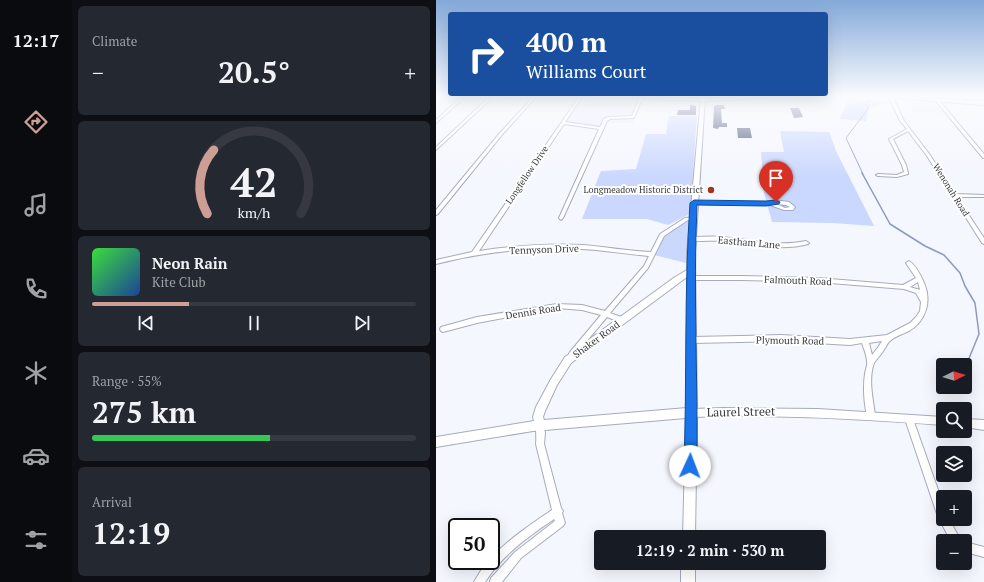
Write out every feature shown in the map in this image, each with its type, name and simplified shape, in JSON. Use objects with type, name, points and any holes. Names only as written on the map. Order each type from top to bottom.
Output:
[{"type":"main road","points":[[689,530],[692,412],[691,274],[693,218],[700,124]]},
{"type":"main road","name":"Shaker Road","points":[[540,425],[538,417],[540,410],[554,382],[568,360],[678,278],[691,274]]},
{"type":"main road","name":"Laurel Street","points":[[540,425],[692,412]]},
{"type":"main road","points":[[436,442],[486,432],[540,425]]},
{"type":"main road","points":[[688,570],[688,582]]},
{"type":"street","points":[[436,149],[462,124]]},
{"type":"street","points":[[436,213],[510,124]]},
{"type":"street","name":"Longfellow Drive","points":[[474,254],[498,216],[518,190],[555,132],[562,124]]},
{"type":"street","points":[[572,124],[601,128]]},
{"type":"street","points":[[561,218],[603,124]]},
{"type":"street","name":"Wenonah Road","points":[[905,124],[917,139],[984,242]]},
{"type":"street","points":[[957,124],[984,157]]},
{"type":"street","points":[[901,135],[909,129]]},
{"type":"street","points":[[878,175],[897,176],[906,174],[904,165],[891,141],[893,137],[901,135],[917,139]]},
{"type":"street","points":[[954,195],[984,196]]},
{"type":"street","points":[[694,203],[770,203]]},
{"type":"street","points":[[568,360],[646,267],[658,241],[664,234],[687,219],[693,218]]},
{"type":"street","name":"Eastham Lane","points":[[692,239],[720,239],[794,246],[806,243]]},
{"type":"street","name":"Tennyson Drive","points":[[436,262],[474,254],[531,248],[562,247],[652,254]]},
{"type":"street","points":[[909,263],[920,279],[925,291],[925,304]]},
{"type":"street","name":"Falmouth Road","points":[[691,274],[741,278],[818,280],[904,287],[918,291],[922,295],[925,304]]},
{"type":"street","points":[[904,287],[920,279]]},
{"type":"street","name":"Plymouth Road","points":[[692,340],[781,338],[865,341],[887,338],[902,332],[913,325],[921,316],[925,304]]},
{"type":"street","name":"Dennis Road","points":[[443,329],[477,320],[557,306],[577,307],[606,314],[622,320]]},
{"type":"street","points":[[871,362],[887,338]]},
{"type":"street","points":[[865,341],[871,362],[869,379],[871,415]]},
{"type":"street","name":"Laurel Street","points":[[692,412],[780,411],[871,415],[936,420]]},
{"type":"street","points":[[909,418],[936,497]]},
{"type":"street","points":[[972,424],[984,425]]},
{"type":"street","points":[[495,582],[518,555],[560,523],[540,444],[540,425]]},
{"type":"street","points":[[479,582],[504,552],[529,531],[558,511]]},
{"type":"street","points":[[972,549],[984,552]]},
{"type":"shaded area","points":[[585,124],[600,124],[596,126]]},
{"type":"shaded area","points":[[668,124],[696,124],[690,214],[668,225],[647,219],[582,219],[601,171],[636,169],[646,134],[666,134]]},
{"type":"shaded area","points":[[780,131],[829,132],[837,153],[874,226],[832,223],[772,222],[764,193],[761,152],[784,152]]},
{"type":"shaded area","points":[[687,220],[689,221],[686,263],[654,255],[665,234]]},
{"type":"building","points":[[713,124],[727,124],[727,127],[719,127],[718,129],[713,128]]},
{"type":"building","points":[[737,128],[750,128],[752,138],[738,138]]},
{"type":"waterway","points":[[856,124],[846,138],[863,174]]},
{"type":"waterway","points":[[862,173],[890,224],[925,246],[944,255],[960,273],[965,286],[975,303],[979,334],[969,358]]},
{"type":"place","name":"Longmeadow Historic District","points":[[711,190]]},
{"type":"route","points":[[690,466],[692,426],[691,252],[694,203],[766,204],[776,202]]}]
